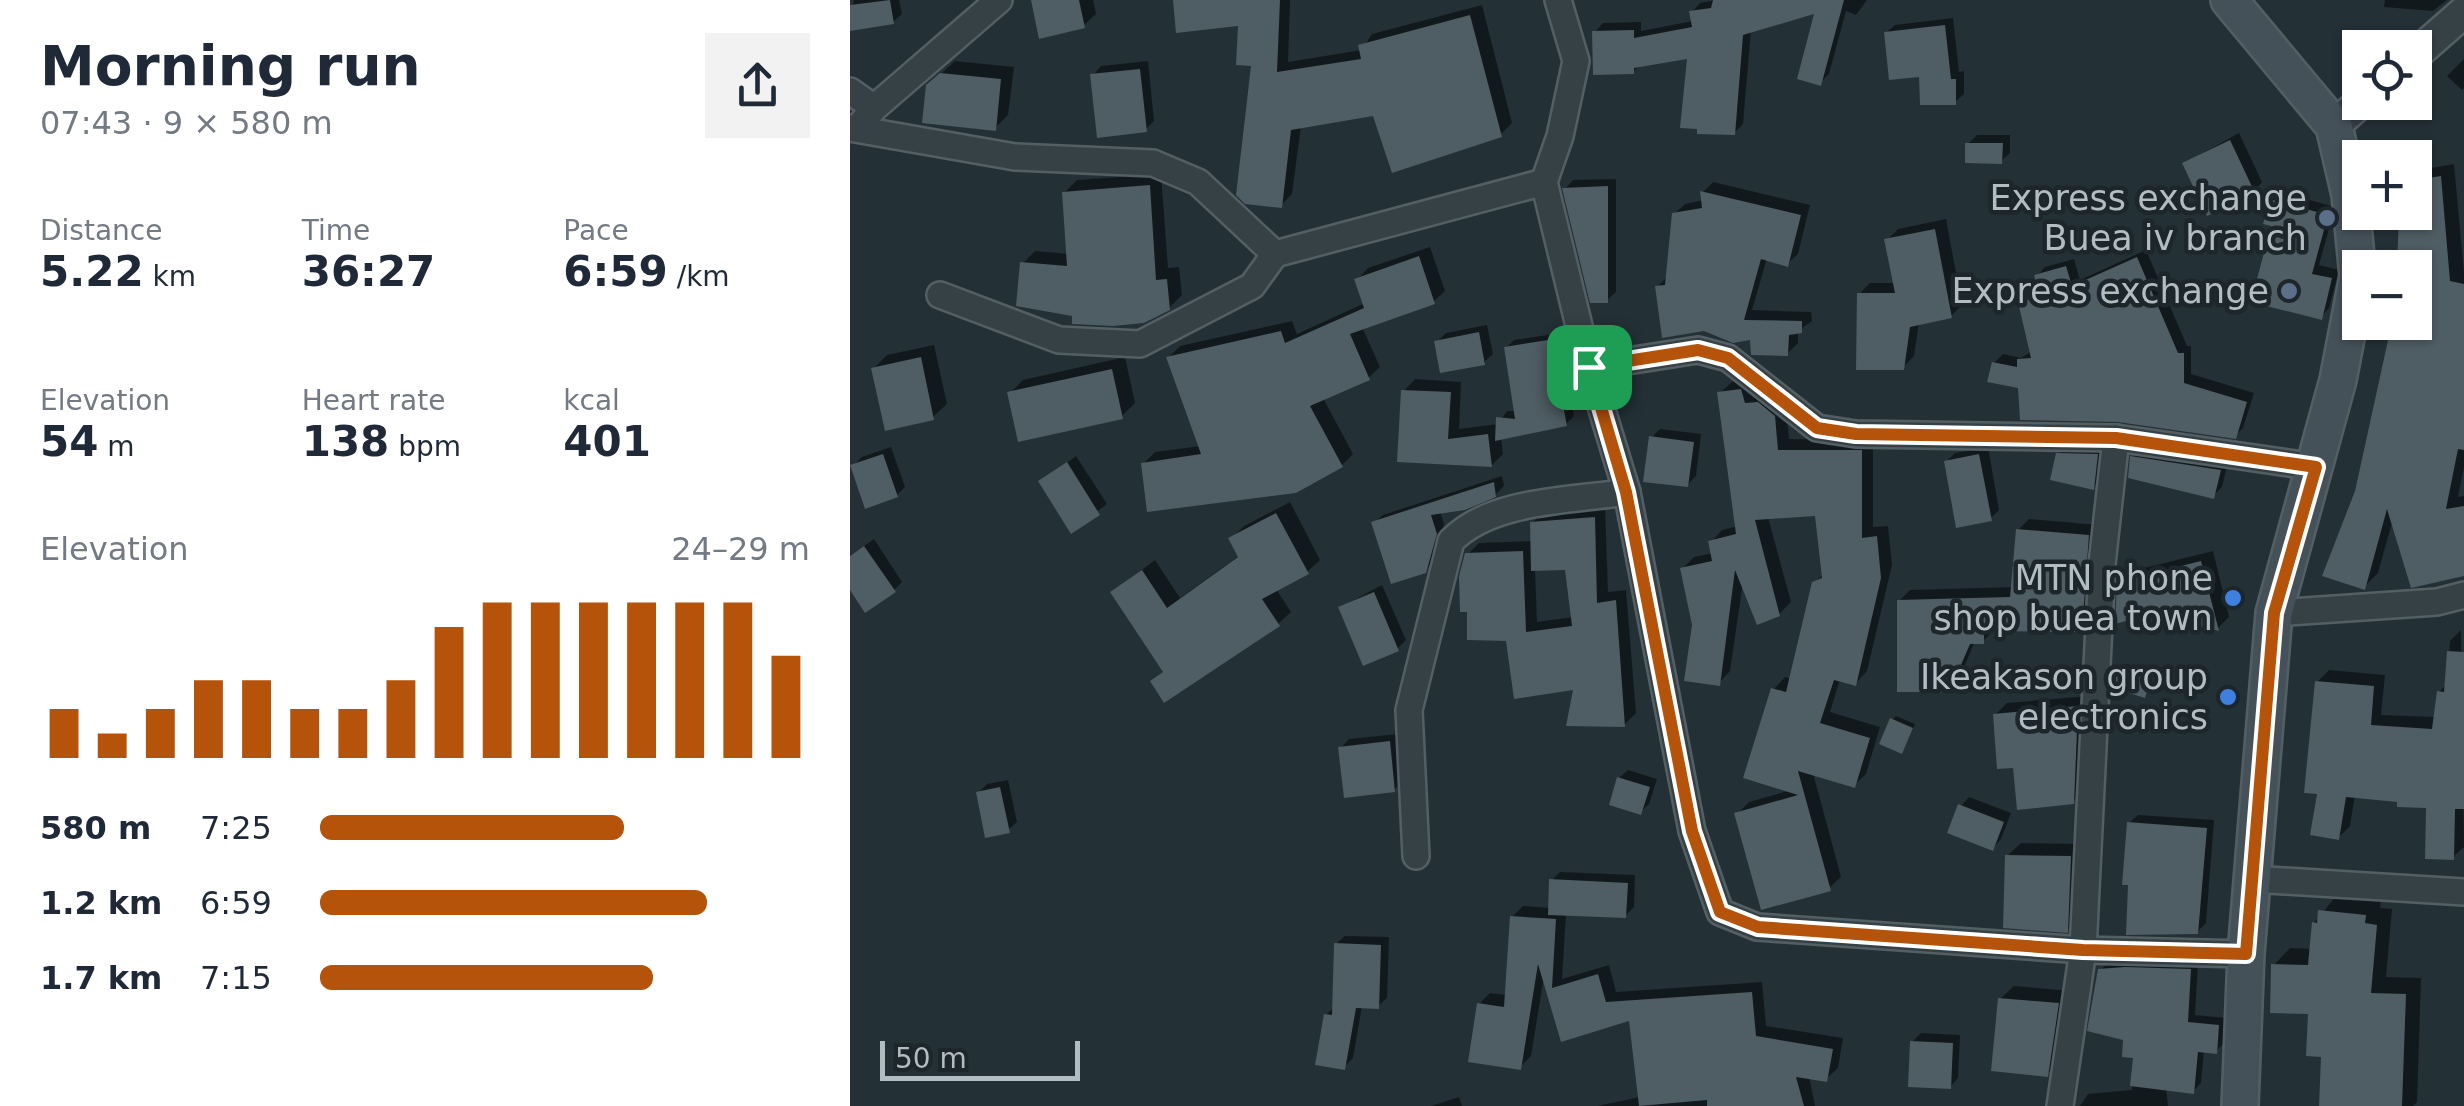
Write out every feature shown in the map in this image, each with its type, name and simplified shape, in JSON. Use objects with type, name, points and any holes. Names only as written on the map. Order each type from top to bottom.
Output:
[{"type":"main road","points":[[2230,0],[2334,126],[2350,195],[2358,276],[2316,467],[2274,613],[2246,954],[2240,1106]]},
{"type":"street","points":[[860,122],[999,0]]},
{"type":"street","points":[[1558,0],[1576,61],[1560,136],[1544,182],[1589,367],[1626,492],[1692,831],[1720,912],[1758,927],[2083,950],[2246,954]]},
{"type":"street","points":[[2432,40],[2464,12]]},
{"type":"street","points":[[850,91],[860,122]]},
{"type":"street","points":[[2334,126],[2342,119]]},
{"type":"street","points":[[860,122],[1015,157],[1153,163],[1198,182],[1275,254]]},
{"type":"street","points":[[940,295],[1059,340],[1140,344],[1252,286],[1275,254],[1544,182]]},
{"type":"street","points":[[1589,367],[1698,350],[1728,358],[1817,428],[1856,434],[2116,438],[2316,467]]},
{"type":"street","points":[[2060,1106],[2083,950],[2102,564],[2116,438]]},
{"type":"street","points":[[1416,856],[1409,710],[1451,541],[1466,526],[1496,513],[1626,492]]},
{"type":"street","points":[[2274,613],[2436,602],[2464,595]]},
{"type":"street","points":[[2252,879],[2464,892]]},
{"type":"building","points":[[890,0],[894,24],[850,31],[850,5]]},
{"type":"building","points":[[1031,0],[1079,0],[1085,28],[1039,39]]},
{"type":"building","points":[[1173,0],[1280,0],[1277,72],[1361,59],[1358,45],[1470,15],[1502,137],[1392,173],[1373,116],[1291,130],[1282,208],[1245,204],[1236,195],[1251,66],[1236,65],[1238,26],[1176,33]]},
{"type":"building","points":[[1713,0],[1844,0],[1821,86],[1797,79],[1814,14],[1743,35],[1735,135],[1697,134],[1697,129],[1680,128],[1687,59],[1634,68],[1634,74],[1593,75],[1592,31],[1634,30],[1634,38],[1692,27],[1689,11],[1711,8]]},
{"type":"building","points":[[1945,25],[1951,79],[1956,79],[1956,105],[1920,105],[1919,77],[1889,80],[1884,32]]},
{"type":"building","points":[[1140,69],[1147,132],[1097,138],[1090,74]]},
{"type":"building","points":[[940,73],[1001,79],[996,131],[922,123],[926,85]]},
{"type":"building","points":[[2230,140],[2255,193],[2207,216],[2182,163]]},
{"type":"building","points":[[1965,143],[2003,143],[2002,164],[1965,163]]},
{"type":"building","points":[[2441,176],[2450,281],[2464,284],[2464,450],[2458,449],[2446,509],[2464,506],[2464,576],[2411,588],[2387,509],[2365,590],[2322,576],[2355,491],[2388,340],[2432,340],[2432,250],[2398,250],[2398,230],[2432,230],[2432,177]]},
{"type":"building","points":[[1150,185],[1156,280],[1167,279],[1170,310],[1144,323],[1113,326],[1072,324],[1072,316],[1016,306],[1020,262],[1067,266],[1062,192]]},
{"type":"building","points":[[1608,186],[1608,303],[1590,303],[1562,188]]},
{"type":"building","points":[[1700,191],[1801,215],[1788,267],[1761,259],[1744,320],[1802,321],[1802,333],[1789,335],[1788,356],[1751,355],[1750,340],[1733,343],[1704,331],[1662,338],[1655,286],[1665,285],[1672,213],[1702,208]]},
{"type":"building","points":[[2270,199],[2328,215],[2312,274],[2332,278],[2322,320],[2251,302],[2271,226],[2263,224]]},
{"type":"building","points":[[1935,229],[1952,318],[1910,327],[1904,370],[1856,370],[1857,293],[1895,293],[1884,239]]},
{"type":"building","points":[[1419,256],[1435,304],[1350,334],[1370,380],[1310,406],[1343,467],[1296,493],[1147,512],[1141,463],[1201,454],[1166,357],[1281,331],[1285,343],[1364,308],[1354,279]]},
{"type":"building","points":[[2137,257],[2178,353],[2184,353],[2184,383],[2247,402],[2236,439],[2118,422],[2020,420],[2018,388],[1987,382],[1992,362],[2017,367],[2017,359],[2031,358],[2018,302],[2040,297],[2034,275],[2066,266],[2072,286]]},
{"type":"building","points":[[1479,332],[1485,365],[1440,373],[1434,341]]},
{"type":"building","points":[[1548,340],[1557,401],[1562,400],[1567,426],[1495,441],[1496,417],[1515,419],[1504,347]]},
{"type":"building","points":[[921,357],[934,420],[885,431],[871,368]]},
{"type":"building","points":[[1112,369],[1123,419],[1018,442],[1007,392]]},
{"type":"building","points":[[1741,389],[1745,403],[1758,402],[1775,416],[1778,450],[1862,450],[1862,538],[1877,536],[1881,578],[1856,686],[1834,680],[1820,723],[1870,738],[1855,788],[1798,771],[1831,891],[1761,910],[1734,813],[1798,795],[1743,778],[1771,688],[1786,692],[1812,582],[1822,578],[1815,516],[1755,520],[1780,616],[1757,625],[1735,570],[1720,686],[1684,681],[1692,625],[1680,568],[1712,561],[1708,541],[1736,534],[1717,392]]},
{"type":"building","points":[[1401,390],[1451,392],[1448,439],[1488,434],[1492,467],[1397,462]]},
{"type":"building","points":[[1649,436],[1694,442],[1688,487],[1643,482]]},
{"type":"building","points":[[2056,453],[2098,454],[2094,490],[2050,480]]},
{"type":"building","points":[[883,454],[898,497],[865,509],[850,465]]},
{"type":"building","points":[[1979,454],[1992,521],[1956,528],[1944,461]]},
{"type":"building","points":[[2130,456],[2221,470],[2214,499],[2128,478]]},
{"type":"building","points":[[1067,462],[1100,515],[1071,534],[1038,481]]},
{"type":"building","points":[[1494,482],[1496,497],[1465,510],[1431,515],[1437,534],[1426,573],[1391,584],[1371,522]]},
{"type":"building","points":[[1276,513],[1309,574],[1262,599],[1280,626],[1164,703],[1150,681],[1163,672],[1110,592],[1142,570],[1167,608],[1238,557],[1228,538]]},
{"type":"building","points":[[1595,517],[1597,603],[1616,600],[1625,727],[1566,726],[1573,690],[1514,699],[1506,641],[1467,640],[1467,612],[1460,612],[1459,576],[1465,553],[1523,551],[1526,632],[1572,626],[1565,570],[1531,571],[1530,522]]},
{"type":"building","points":[[2016,529],[2089,535],[2082,632],[1984,631],[1984,644],[1970,644],[1952,686],[1931,677],[1931,692],[1897,692],[1897,600],[2010,597]]},
{"type":"building","points":[[864,546],[896,592],[865,613],[850,590],[850,556]]},
{"type":"building","points":[[2201,561],[2219,631],[2152,614],[2115,624],[2117,582]]},
{"type":"building","points":[[1374,592],[1399,651],[1363,666],[1338,607]]},
{"type":"building","points":[[2447,651],[2464,652],[2464,809],[2455,809],[2454,860],[2425,859],[2426,808],[2397,807],[2397,802],[2346,797],[2339,840],[2310,835],[2317,794],[2304,793],[2315,681],[2374,686],[2371,725],[2432,729],[2437,691],[2444,692]]},
{"type":"building","points":[[2120,666],[2152,675],[2145,698],[2113,688]]},
{"type":"building","points":[[2078,706],[2074,804],[2017,810],[2013,768],[1997,769],[1993,714]]},
{"type":"building","points":[[1890,718],[1913,728],[1902,754],[1879,744]]},
{"type":"building","points":[[1390,741],[1395,792],[1344,798],[1338,747]]},
{"type":"building","points":[[1617,777],[1650,787],[1641,815],[1609,805]]},
{"type":"building","points":[[1000,787],[1010,833],[985,838],[976,792]]},
{"type":"building","points":[[1958,804],[2004,822],[1993,851],[1947,833]]},
{"type":"building","points":[[2127,822],[2207,828],[2198,934],[2126,935],[2128,885],[2122,885]]},
{"type":"building","points":[[2005,855],[2071,856],[2068,933],[2003,928]]},
{"type":"building","points":[[1549,879],[1628,883],[1626,918],[1548,915]]},
{"type":"building","points":[[2318,910],[2366,915],[2365,923],[2377,925],[2371,993],[2406,994],[2402,1106],[2319,1106],[2321,1057],[2306,1056],[2308,1014],[2270,1013],[2271,964],[2308,965],[2312,922],[2317,923]]},
{"type":"building","points":[[1510,916],[1556,919],[1552,988],[1598,974],[1606,1002],[1752,992],[1756,1036],[1833,1049],[1827,1082],[1796,1077],[1804,1106],[1707,1106],[1707,1100],[1639,1106],[1629,1021],[1561,1042],[1538,964],[1521,1070],[1468,1062],[1477,1003],[1504,1007]]},
{"type":"building","points":[[1334,943],[1381,945],[1379,1009],[1356,1008],[1345,1070],[1315,1065],[1324,1014],[1332,1015]]},
{"type":"building","points":[[2098,969],[2191,969],[2188,1022],[2219,1025],[2217,1054],[2198,1052],[2194,1094],[2130,1086],[2133,1058],[2122,1057],[2123,1040],[2087,1031]]},
{"type":"building","points":[[1998,998],[2059,1003],[2048,1077],[1991,1071]]},
{"type":"building","points":[[1910,1041],[1953,1043],[1951,1089],[1908,1087]]},
{"type":"place","name":"Express exchange Buea iv branch","points":[[2327,218]]},
{"type":"place","name":"Express exchange","points":[[2289,291]]},
{"type":"place","name":"MTN phone shop buea town","points":[[2233,598]]},
{"type":"place","name":"Ikeakason group electronics","points":[[2228,697]]},
{"type":"route","points":[[1698,350],[1728,358],[1794,414],[1817,428],[1856,434],[2116,438],[2316,467],[2274,613],[2246,954],[2083,950],[1758,927],[1720,912],[1692,831],[1626,492],[1589,367],[1698,350]]}]
